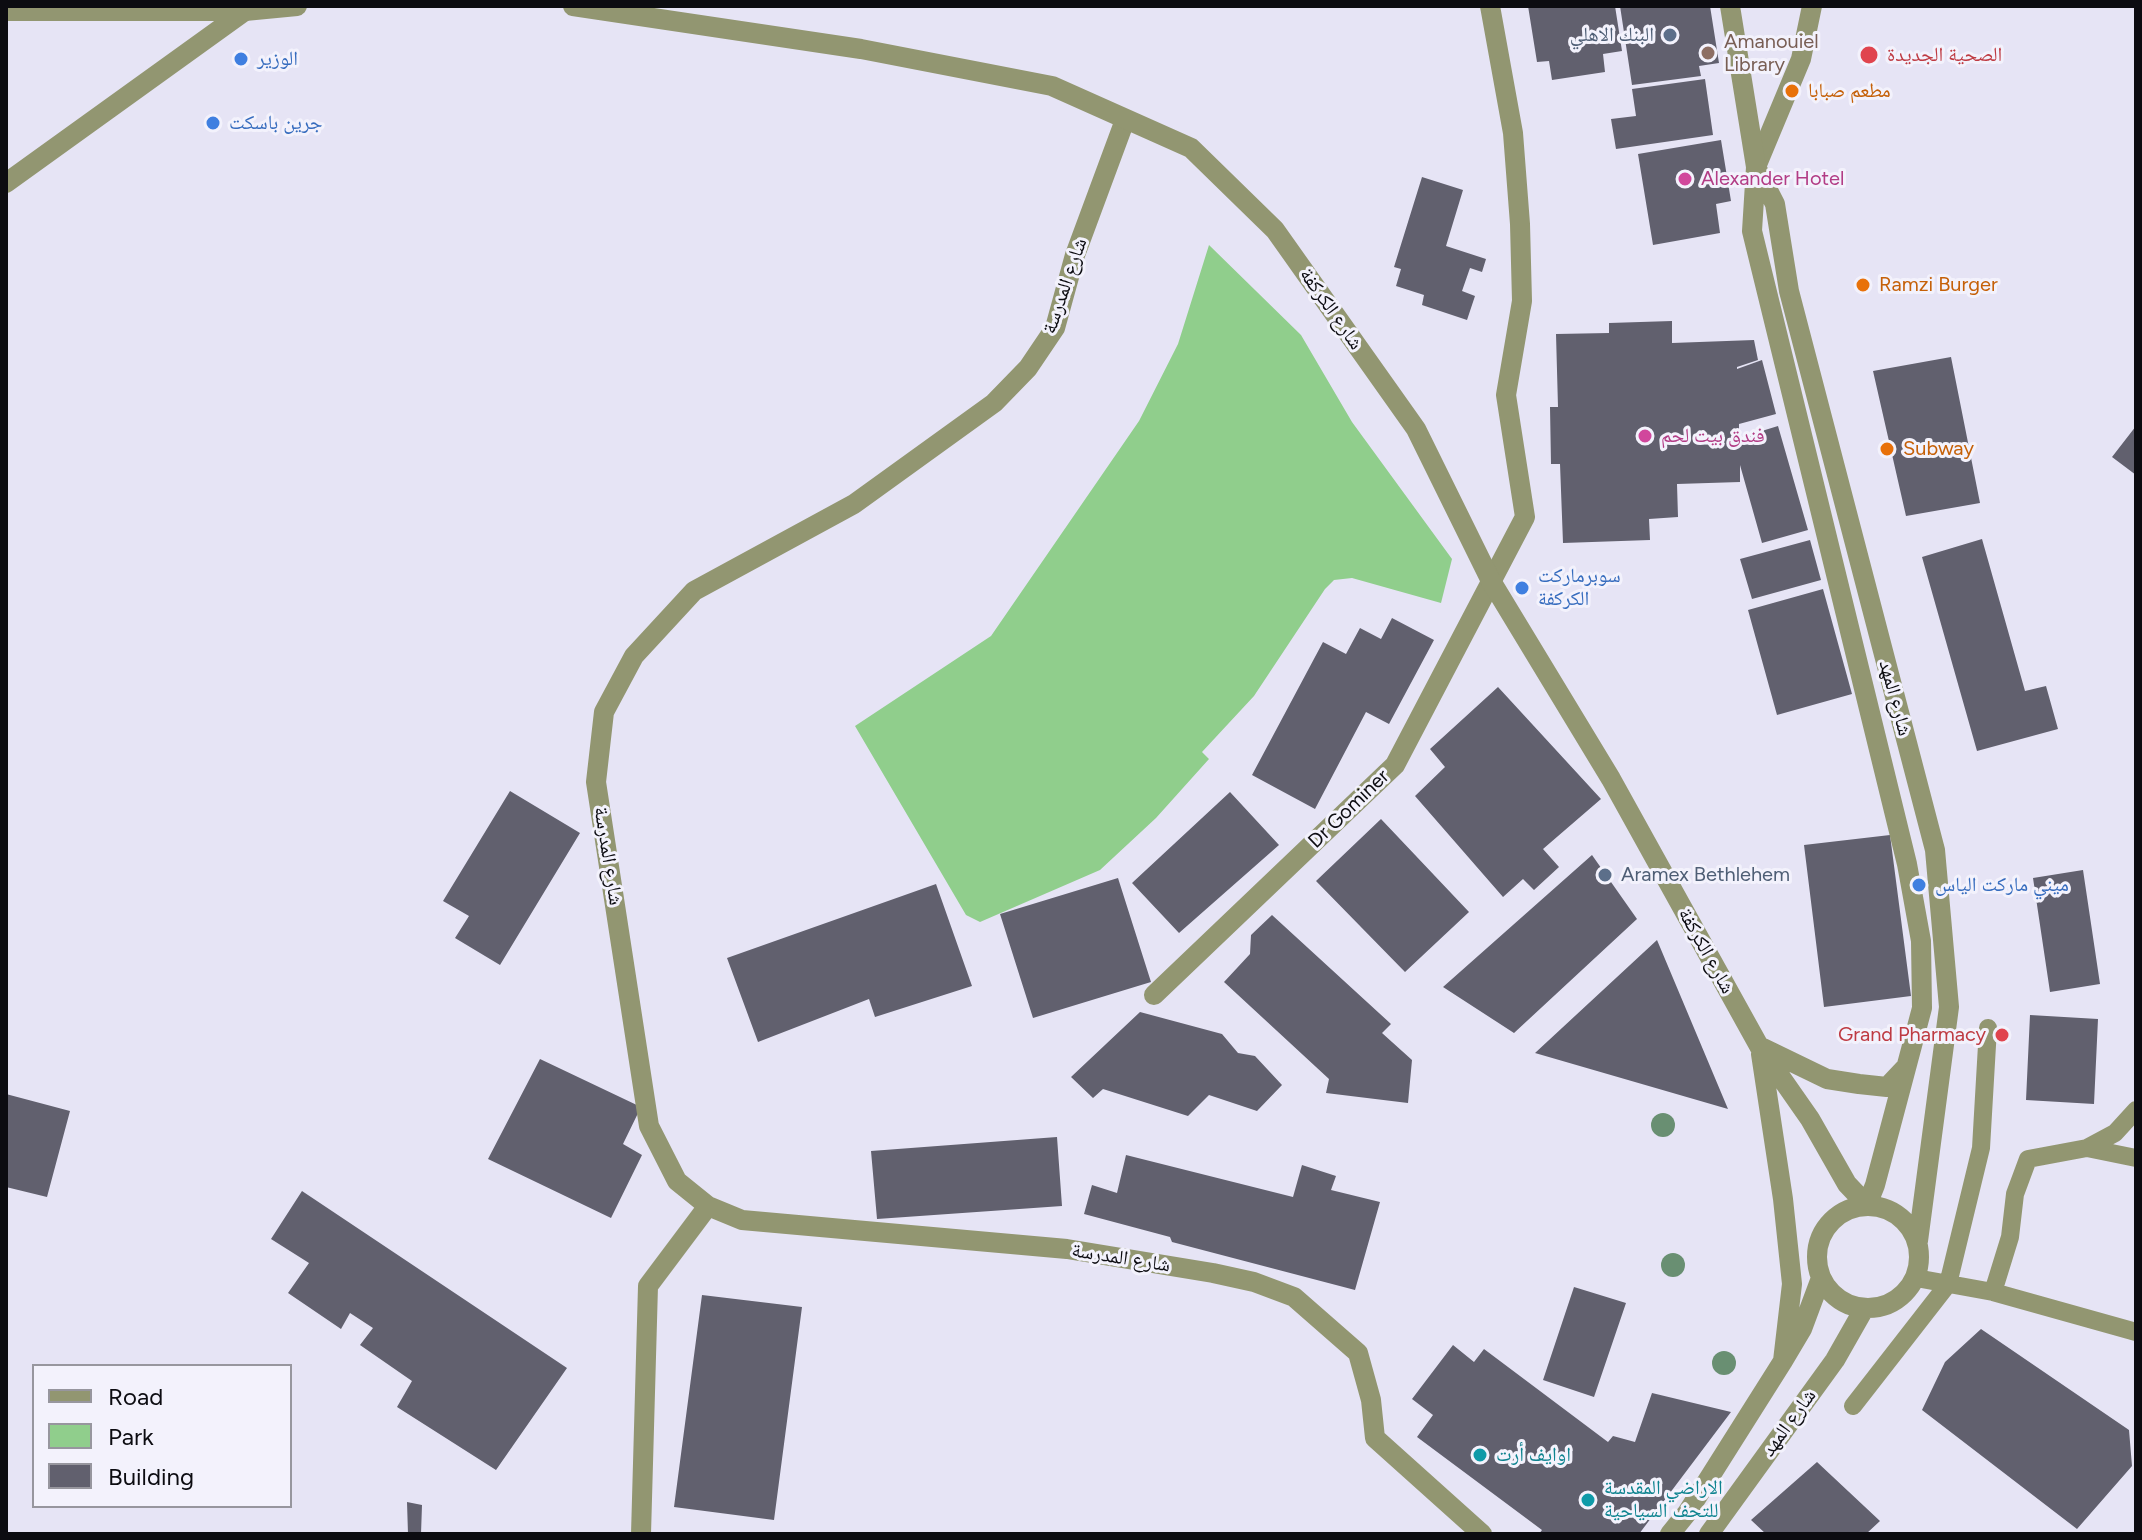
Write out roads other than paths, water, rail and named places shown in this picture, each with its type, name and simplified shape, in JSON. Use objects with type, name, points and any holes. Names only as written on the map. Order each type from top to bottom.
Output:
[{"type":"street","points":[[6,11],[245,11],[297,6]]},
{"type":"street","name":"شارع الكركفة","points":[[573,6],[861,49],[1052,86],[1191,148],[1275,230],[1416,429],[1491,581],[1611,779],[1759,1046]]},
{"type":"street","name":"Dr Gominer","points":[[1154,995],[1395,765],[1525,517],[1506,395],[1522,301],[1519,209],[1513,133],[1490,6]]},
{"type":"street","name":"شارع المهد","points":[[1730,6],[1756,167],[1752,231],[1907,864],[1921,941],[1922,1008],[1867,1205]]},
{"type":"street","points":[[1756,167],[1801,59],[1812,6]]},
{"type":"street","points":[[6,183],[245,11]]},
{"type":"street","name":"شارع المدرسة","points":[[1125,120],[1075,255],[1055,328],[1028,368],[994,403],[854,504],[694,591],[634,656],[604,712],[596,782],[649,1126],[677,1181],[708,1206],[742,1220],[1067,1249],[1213,1273],[1254,1282],[1294,1297],[1358,1353],[1371,1400],[1375,1438],[1482,1534]]},
{"type":"street","name":"شارع المهد","points":[[1756,167],[1775,204],[1789,291],[1935,850],[1949,1007],[1918,1241]]},
{"type":"street","points":[[1759,1046],[1827,1079],[1859,1084],[1887,1087],[1904,1068]]},
{"type":"street","points":[[1759,1046],[1783,1199],[1792,1284],[1783,1361]]},
{"type":"street","points":[[1759,1046],[1810,1119],[1847,1184],[1867,1205]]},
{"type":"street","points":[[1670,1534],[1687,1513],[1802,1329],[1818,1269],[1822,1233],[1832,1219],[1850,1208],[1867,1205],[1886,1208],[1901,1217],[1918,1241],[1920,1260],[1916,1278],[1900,1298],[1884,1307],[1864,1309],[1846,1304],[1831,1293],[1818,1269],[1783,1199]]},
{"type":"street","points":[[641,1534],[648,1286],[708,1206]]},
{"type":"street","name":"شارع المهد","points":[[1709,1534],[1835,1360],[1864,1309]]},
{"type":"lane","points":[[1853,1406],[1948,1284],[1981,1148],[1988,1028]]},
{"type":"lane","points":[[1993,1292],[2010,1237],[2015,1194],[2028,1159],[2087,1148],[2115,1133],[2136,1110]]},
{"type":"lane","points":[[2087,1148],[2136,1158]]},
{"type":"lane","points":[[1916,1278],[1993,1292],[2136,1332]]},
{"type":"place","name":"البنك الاهلي","points":[[1670,35]]},
{"type":"place","name":"Amanouiel Library","points":[[1708,53]]},
{"type":"place","name":"الصحية الجديدة","points":[[1869,55]]},
{"type":"place","name":"الوزير","points":[[241,59]]},
{"type":"place","name":"مطعم صبابا","points":[[1792,91]]},
{"type":"place","name":"جرين باسكت","points":[[213,123]]},
{"type":"place","name":"Alexander Hotel","points":[[1685,179]]},
{"type":"place","name":"Ramzi Burger","points":[[1863,285]]},
{"type":"place","name":"فندق بيت لحم","points":[[1645,436]]},
{"type":"place","name":"Subway","points":[[1887,449]]},
{"type":"place","name":"سوبرماركت الكركفة","points":[[1522,588]]},
{"type":"place","name":"Aramex Bethlehem","points":[[1605,875]]},
{"type":"place","name":"ميني ماركت الياس","points":[[1919,885]]},
{"type":"place","name":"Grand Pharmacy","points":[[2002,1035]]},
{"type":"place","name":"اوايف أرت","points":[[1480,1455]]},
{"type":"place","name":"الاراضي المقدسة للتحف السياحية","points":[[1588,1500]]}]
